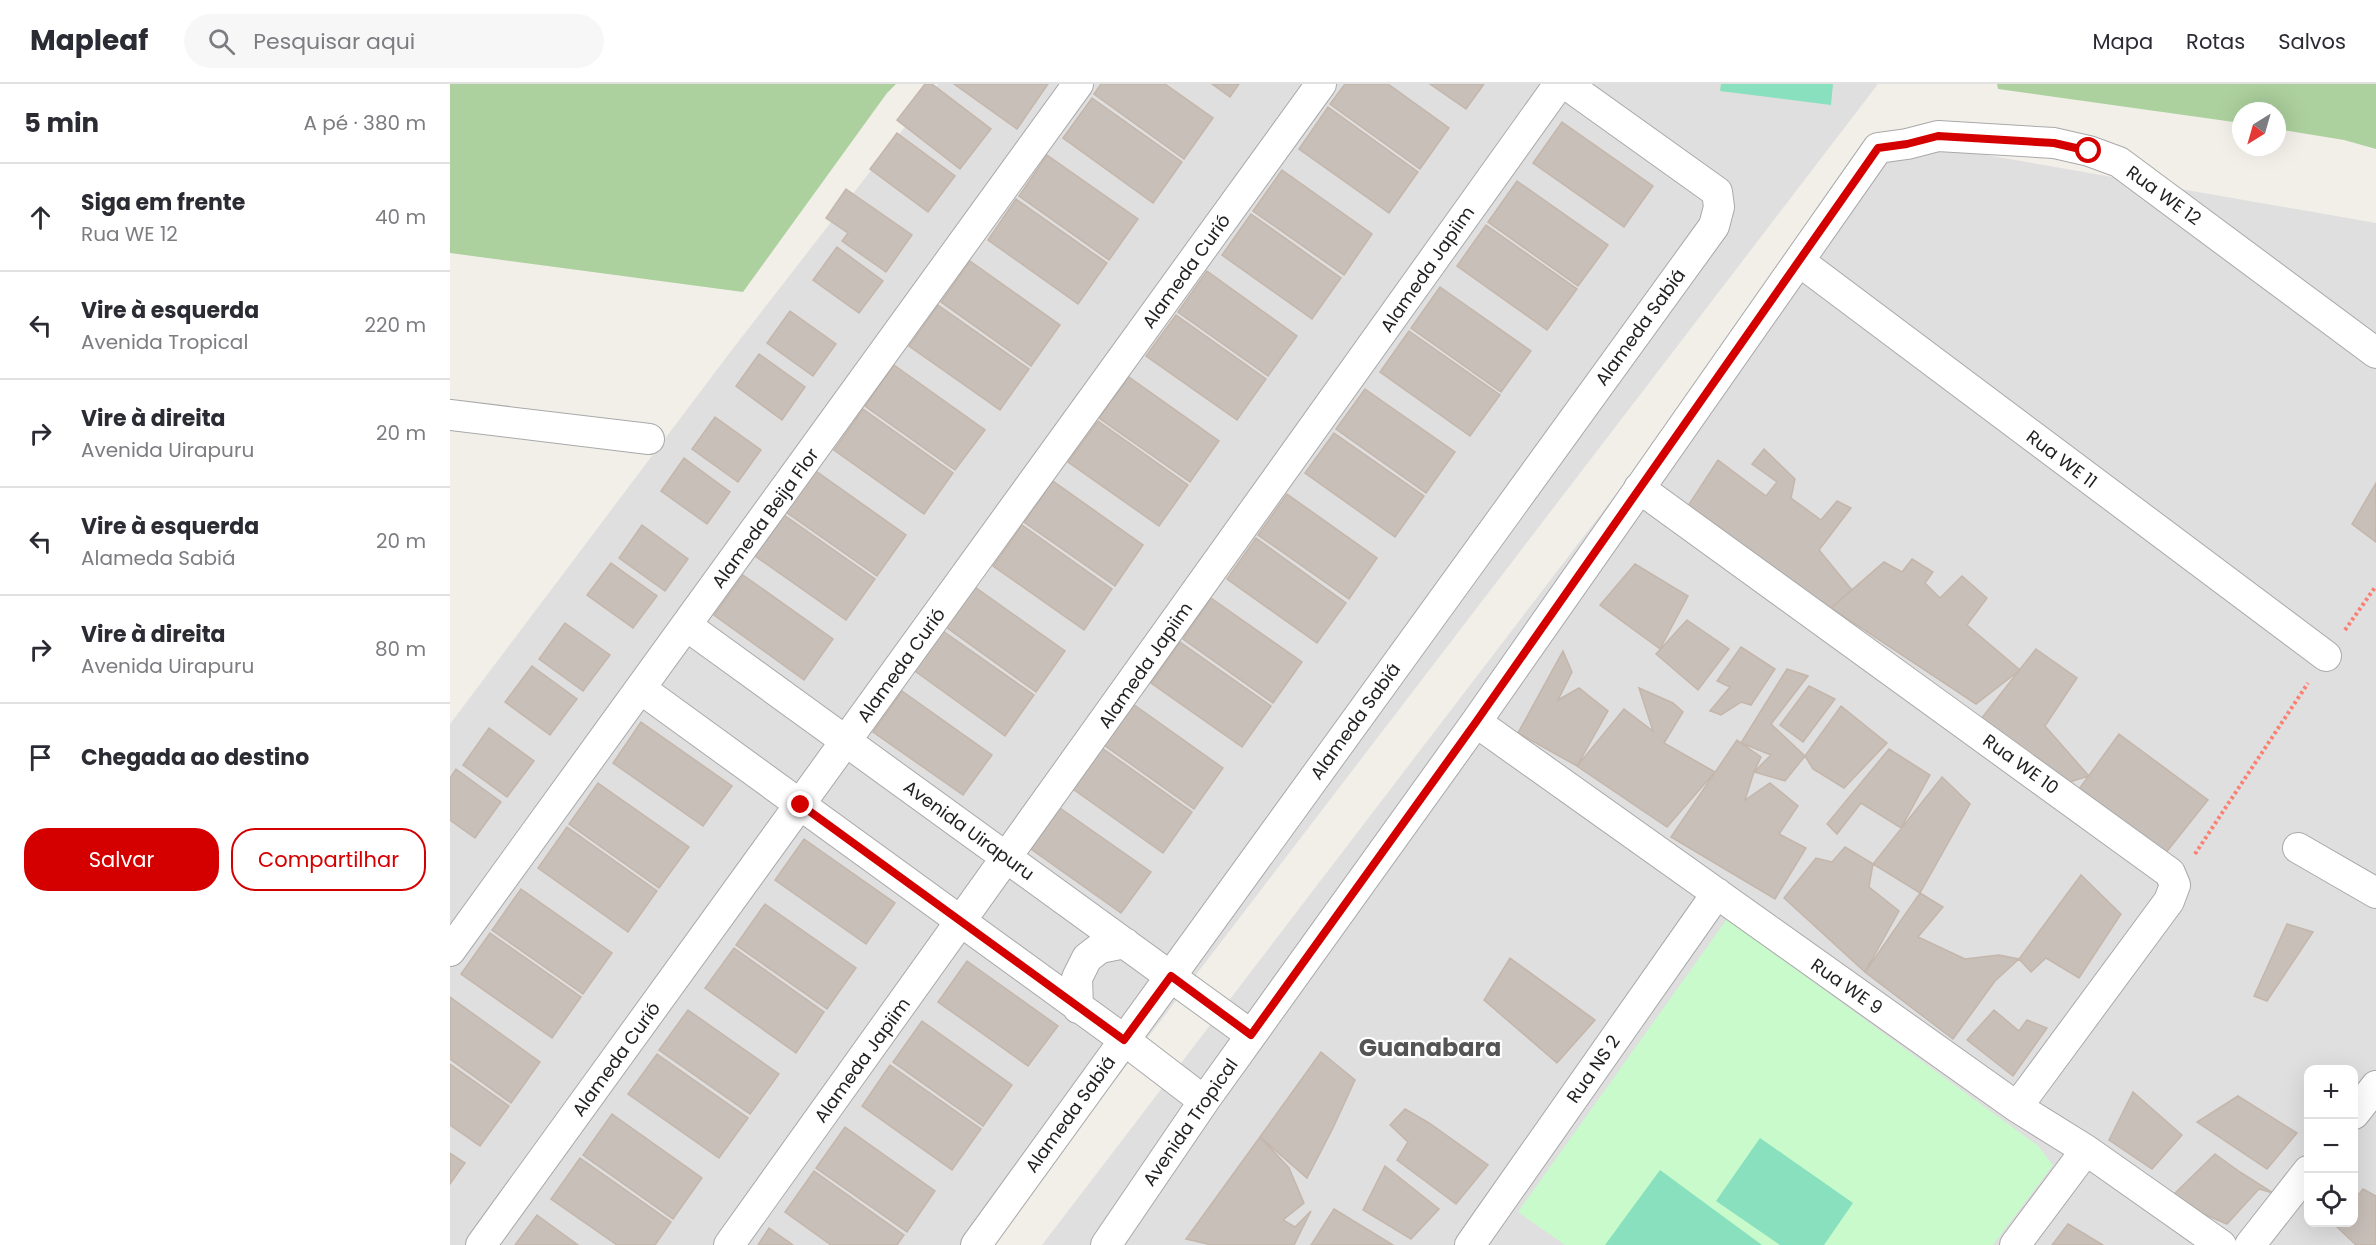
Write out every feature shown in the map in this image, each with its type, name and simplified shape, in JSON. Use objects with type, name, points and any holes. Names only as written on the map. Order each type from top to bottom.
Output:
[{"type":"street","name":"Alameda Beija Flor","points":[[450,951],[1078,84]]},
{"type":"street","name":"Alameda Curió","points":[[481,1245],[1321,84]]},
{"type":"street","name":"Alameda Japiim","points":[[729,1245],[1008,858],[1559,84]]},
{"type":"street","name":"Alameda Sabiá","points":[[976,1245],[1714,226],[1719,207],[1716,192],[1566,84]]},
{"type":"street","name":"Rua WE 12","points":[[1878,148],[1938,136],[2054,143],[2089,151],[2119,162],[2376,352]]},
{"type":"street","name":"Avenida Tropical","points":[[1106,1245],[1204,1101],[1476,722],[1878,148]]},
{"type":"street","name":"Rua WE 11","points":[[1799,261],[2326,656]]},
{"type":"street","points":[[450,415],[649,439]]},
{"type":"street","name":"Rua WE 10","points":[[1639,488],[2167,870],[2175,885]]},
{"type":"street","name":"Avenida Uirapuru","points":[[687,626],[1251,1035]]},
{"type":"street","points":[[641,689],[1124,1040],[1204,1101]]},
{"type":"street","name":"Rua WE 9","points":[[1476,722],[2017,1107],[2086,1150],[2221,1245]]},
{"type":"street","points":[[2298,848],[2375,889]]},
{"type":"street","points":[[2017,1107],[2169,901],[2175,885]]},
{"type":"street","name":"Rua NS 2","points":[[1470,1245],[1716,893]]},
{"type":"street","points":[[1078,1008],[1077,978],[1087,958],[1100,948],[1125,943]]},
{"type":"street","points":[[2358,1109],[2376,1086]]},
{"type":"street","points":[[2015,1245],[2086,1150]]},
{"type":"street","points":[[2250,1245],[2306,1173]]},
{"type":"path","points":[[2175,885],[2326,656],[2376,586]]},
{"type":"shaded area","points":[[938,84],[1878,84],[989,1245],[450,1245],[450,724],[728,355]]},
{"type":"shaded area","name":"Guanabara","points":[[1900,140],[2376,223],[2376,1245],[1042,1245],[1649,451]]},
{"type":"green space","points":[[450,84],[896,84],[887,93],[743,292],[450,253]]},
{"type":"green space","points":[[1721,84],[1833,84],[1831,105],[1720,91]]},
{"type":"green space","points":[[1997,84],[2376,84],[2376,149],[2344,140],[2286,130],[2286,102],[2232,102],[2232,122],[1998,89]]},
{"type":"green space","points":[[1727,919],[2038,1146],[2053,1165],[1993,1245],[1565,1245],[1518,1212]]},
{"type":"green space","points":[[1760,1138],[1853,1203],[1824,1245],[1780,1245],[1716,1201]]},
{"type":"green space","points":[[1660,1170],[1762,1245],[1605,1245]]},
{"type":"building","points":[[925,84],[932,84],[991,129],[960,169],[897,120]]},
{"type":"building","points":[[954,84],[1048,84],[1017,129]]},
{"type":"building","points":[[1101,84],[1165,84],[1213,118],[1184,159],[1094,94]]},
{"type":"building","points":[[1212,84],[1239,84],[1230,97]]},
{"type":"building","points":[[1345,84],[1388,84],[1449,128],[1420,169],[1330,104]]},
{"type":"building","points":[[1430,84],[1484,84],[1466,109]]},
{"type":"building","points":[[1092,98],[1182,162],[1153,203],[1063,138]]},
{"type":"building","points":[[1328,107],[1418,172],[1389,213],[1299,149]]},
{"type":"building","points":[[1562,122],[1653,186],[1624,227],[1533,163]]},
{"type":"building","points":[[897,133],[955,176],[928,212],[870,169]]},
{"type":"building","points":[[1047,155],[1138,219],[1109,260],[1019,196]]},
{"type":"building","points":[[1282,170],[1372,234],[1344,275],[1253,211]]},
{"type":"building","points":[[1517,181],[1608,245],[1578,286],[1488,222]]},
{"type":"building","points":[[846,189],[912,235],[886,272],[842,241],[848,233],[826,218]]},
{"type":"building","points":[[1016,199],[1107,263],[1078,304],[988,240]]},
{"type":"building","points":[[1251,214],[1341,278],[1312,319],[1222,255]]},
{"type":"building","points":[[1486,225],[1577,289],[1547,330],[1457,266]]},
{"type":"building","points":[[837,247],[883,281],[859,313],[813,280]]},
{"type":"building","points":[[970,261],[1060,325],[1031,366],[941,302]]},
{"type":"building","points":[[1207,271],[1297,336],[1268,376],[1178,312]]},
{"type":"building","points":[[1440,287],[1531,351],[1501,392],[1411,328]]},
{"type":"building","points":[[938,305],[1029,369],[1000,410],[909,346]]},
{"type":"building","points":[[790,311],[836,344],[813,376],[767,343]]},
{"type":"building","points":[[1176,315],[1266,379],[1237,420],[1146,356]]},
{"type":"building","points":[[1409,331],[1500,395],[1470,436],[1380,372]]},
{"type":"building","points":[[759,354],[805,387],[782,420],[736,386]]},
{"type":"building","points":[[894,365],[985,430],[955,470],[865,406]]},
{"type":"building","points":[[1129,377],[1219,441],[1190,482],[1099,418]]},
{"type":"building","points":[[1365,389],[1455,452],[1426,493],[1336,429]]},
{"type":"building","points":[[863,409],[953,473],[924,514],[834,450]]},
{"type":"building","points":[[715,417],[761,450],[738,482],[692,449]]},
{"type":"building","points":[[1098,421],[1188,485],[1159,526],[1068,462]]},
{"type":"building","points":[[1334,433],[1424,496],[1395,537],[1305,473]]},
{"type":"building","points":[[1764,449],[1795,479],[1791,498],[1821,520],[1837,501],[1851,508],[1819,550],[1852,590],[1831,608],[1680,518],[1718,460],[1766,496],[1777,482],[1752,464]]},
{"type":"building","points":[[684,458],[730,492],[707,524],[661,491]]},
{"type":"building","points":[[816,471],[906,535],[877,576],[786,512]]},
{"type":"building","points":[[1053,481],[1143,545],[1115,586],[1024,522]]},
{"type":"building","points":[[2376,483],[2376,542],[2352,524]]},
{"type":"building","points":[[1287,494],[1377,558],[1349,599],[1258,535]]},
{"type":"building","points":[[784,515],[875,579],[846,620],[755,556]]},
{"type":"building","points":[[642,525],[688,559],[665,591],[619,558]]},
{"type":"building","points":[[1022,525],[1112,589],[1084,630],[993,566]]},
{"type":"building","points":[[1256,538],[1346,603],[1317,643],[1227,579]]},
{"type":"building","points":[[1912,559],[1933,572],[1925,583],[1940,598],[1962,576],[1987,598],[1967,625],[2020,670],[1976,704],[1831,608],[1884,562],[1902,572]]},
{"type":"building","points":[[611,563],[657,596],[633,628],[587,595]]},
{"type":"building","points":[[1635,564],[1688,596],[1660,649],[1600,605]]},
{"type":"building","points":[[743,575],[833,639],[804,680],[714,615]]},
{"type":"building","points":[[975,587],[1065,651],[1036,692],[946,627]]},
{"type":"building","points":[[1211,598],[1302,662],[1273,703],[1183,639]]},
{"type":"building","points":[[1687,620],[1729,649],[1698,690],[1656,654]]},
{"type":"building","points":[[565,623],[610,655],[583,691],[539,659]]},
{"type":"building","points":[[943,631],[1034,695],[1005,736],[915,671]]},
{"type":"building","points":[[1180,642],[1271,706],[1242,747],[1151,683]]},
{"type":"building","points":[[1741,647],[1775,669],[1751,705],[1741,702],[1721,715],[1710,711],[1730,687],[1717,681]]},
{"type":"building","points":[[2036,649],[2077,678],[2045,726],[2089,776],[2070,782],[1973,729]]},
{"type":"building","points":[[1563,651],[1572,672],[1558,700],[1579,688],[1608,711],[1577,766],[1518,733]]},
{"type":"building","points":[[532,666],[577,699],[550,735],[505,702]]},
{"type":"building","points":[[1787,669],[1808,676],[1771,724],[1805,756],[1785,781],[1754,772],[1771,755],[1741,743]]},
{"type":"building","points":[[1809,686],[1835,699],[1803,742],[1780,725]]},
{"type":"building","points":[[1639,688],[1673,703],[1683,712],[1664,743],[1715,772],[1667,827],[1577,766],[1624,709],[1653,731]]},
{"type":"building","points":[[902,691],[992,755],[963,795],[873,732]]},
{"type":"building","points":[[1133,704],[1223,768],[1194,809],[1104,745]]},
{"type":"building","points":[[1841,706],[1887,743],[1844,788],[1813,769],[1805,756]]},
{"type":"building","points":[[641,722],[732,786],[703,826],[613,763]]},
{"type":"building","points":[[489,728],[534,761],[507,797],[463,765]]},
{"type":"building","points":[[2119,734],[2208,800],[2165,854],[2079,789]]},
{"type":"building","points":[[1737,740],[1761,757],[1745,800],[1770,783],[1798,806],[1779,834],[1806,848],[1775,899],[1671,837]]},
{"type":"building","points":[[1102,748],[1192,812],[1163,853],[1073,789]]},
{"type":"building","points":[[1889,749],[1930,775],[1901,828],[1861,803],[1837,834],[1827,824]]},
{"type":"building","points":[[456,769],[501,802],[475,838],[450,820],[450,778]]},
{"type":"building","points":[[1942,777],[1970,804],[1920,893],[1873,864]]},
{"type":"building","points":[[598,783],[689,847],[659,888],[569,824]]},
{"type":"building","points":[[1060,808],[1151,872],[1121,913],[1031,849]]},
{"type":"building","points":[[567,827],[657,891],[628,932],[538,868]]},
{"type":"building","points":[[804,839],[895,903],[866,944],[775,880]]},
{"type":"building","points":[[1845,847],[1873,864],[1869,887],[1899,911],[1865,972],[1784,898],[1816,858],[1832,862]]},
{"type":"building","points":[[2081,875],[2121,914],[2079,978],[2046,958],[2031,972],[2019,959]]},
{"type":"building","points":[[521,889],[612,953],[583,994],[492,930]]},
{"type":"building","points":[[1920,893],[1943,907],[1918,937],[1965,959],[1999,955],[2019,959],[1995,981],[1953,1039],[1865,972]]},
{"type":"building","points":[[765,904],[856,968],[827,1009],[736,945]]},
{"type":"building","points":[[2287,924],[2313,932],[2267,1001],[2254,996]]},
{"type":"building","points":[[490,933],[581,997],[552,1038],[461,974]]},
{"type":"building","points":[[734,948],[824,1012],[796,1053],[705,988]]},
{"type":"building","points":[[1510,958],[1595,1020],[1557,1063],[1484,1000]]},
{"type":"building","points":[[967,961],[1058,1026],[1028,1066],[938,1002]]},
{"type":"building","points":[[450,997],[540,1062],[511,1103],[450,1059]]},
{"type":"building","points":[[688,1010],[779,1074],[750,1114],[659,1050]]},
{"type":"building","points":[[1994,1010],[2019,1031],[2027,1020],[2047,1028],[2013,1076],[1967,1040]]},
{"type":"building","points":[[922,1021],[1012,1085],[983,1126],[893,1062]]},
{"type":"building","points":[[1321,1052],[1355,1080],[1307,1178],[1260,1137]]},
{"type":"building","points":[[657,1054],[748,1118],[719,1158],[628,1094]]},
{"type":"building","points":[[450,1064],[509,1106],[480,1146],[450,1125]]},
{"type":"building","points":[[890,1065],[981,1129],[952,1170],[862,1106]]},
{"type":"building","points":[[2133,1092],[2182,1135],[2152,1169],[2109,1140]]},
{"type":"building","points":[[2238,1096],[2297,1133],[2267,1169],[2197,1122]]},
{"type":"building","points":[[1405,1109],[1429,1123],[1488,1165],[1456,1204],[1397,1160],[1408,1142],[1390,1125]]},
{"type":"building","points":[[612,1114],[702,1178],[673,1219],[583,1155]]},
{"type":"building","points":[[845,1127],[935,1191],[907,1232],[816,1168]]},
{"type":"building","points":[[1260,1137],[1289,1168],[1304,1203],[1283,1220],[1295,1227],[1311,1211],[1294,1245],[1212,1245],[1186,1239]]},
{"type":"building","points":[[450,1153],[465,1163],[450,1184]]},
{"type":"building","points":[[2215,1154],[2273,1193],[2259,1189],[2227,1224],[2169,1199]]},
{"type":"building","points":[[580,1158],[671,1222],[655,1245],[617,1245],[551,1199]]},
{"type":"building","points":[[1385,1166],[1439,1209],[1411,1239],[1363,1210]]},
{"type":"building","points":[[814,1171],[904,1235],[897,1245],[831,1245],[785,1212]]},
{"type":"building","points":[[2363,1189],[2376,1196],[2376,1245],[2356,1245],[2337,1227],[2358,1227],[2358,1195]]},
{"type":"building","points":[[1334,1209],[1393,1245],[1311,1245]]},
{"type":"building","points":[[537,1215],[578,1245],[515,1245]]},
{"type":"building","points":[[2068,1224],[2103,1245],[2052,1245]]},
{"type":"building","points":[[769,1228],[793,1245],[758,1245]]},
{"type":"district","name":"Guanabara","points":[[1430,1047]]},
{"type":"route","points":[[801,805],[1124,1040],[1171,976],[1251,1035],[1476,722],[1878,148],[1938,136],[2054,143],[2089,151]]}]
